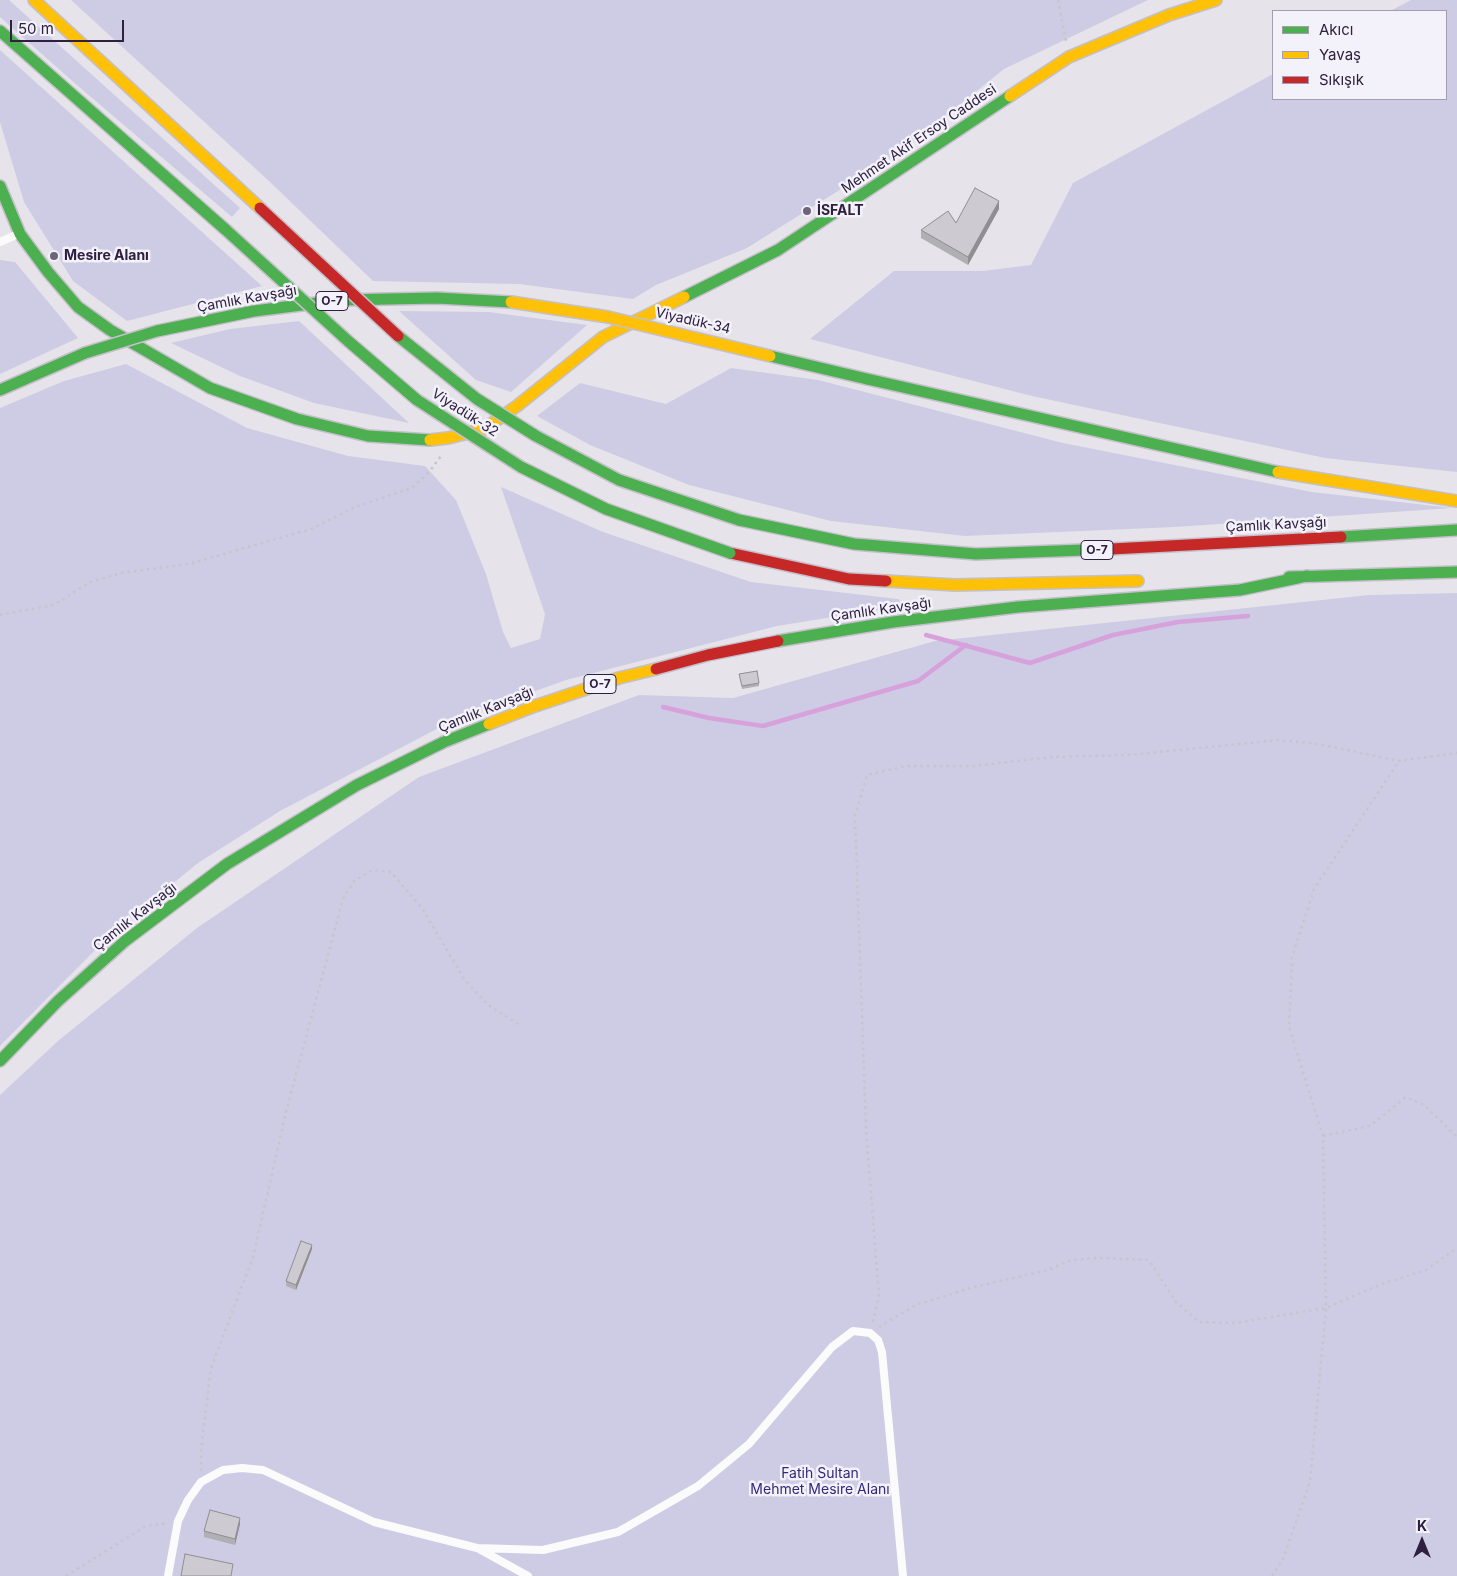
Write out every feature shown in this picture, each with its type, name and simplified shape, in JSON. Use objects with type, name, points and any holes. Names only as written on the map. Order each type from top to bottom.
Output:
[{"type":"main road","name":"Viyadük-32","points":[[34,0],[407,345],[478,399],[536,436],[619,480],[740,520]]},
{"type":"main road","name":"Mehmet Akif Ersoy Caddesi","points":[[0,186],[20,234],[48,272],[78,307],[110,330],[210,388],[297,419],[368,436],[428,440],[448,438],[484,429],[517,406],[603,336],[778,250],[1069,57],[1170,15],[1216,0]]},
{"type":"main road","name":"Viyadük-32","points":[[0,31],[226,230],[348,341],[417,400],[521,467],[606,509],[730,553]]},
{"type":"main road","name":"Çamlık Kavşağı","points":[[0,390],[85,353],[157,331],[254,311],[341,300],[437,298],[511,302]]},
{"type":"main road","name":"Viyadük-34","points":[[511,302],[608,317],[1302,478],[1421,497],[1457,500]]},
{"type":"main road","name":"Çamlık Kavşağı","points":[[740,520],[854,544],[976,554],[1143,548],[1457,530]]},
{"type":"main road","name":"Çamlık Kavşağı","points":[[730,553],[858,579],[955,585],[1154,580]]},
{"type":"main road","name":"O-7","points":[[1240,578],[1457,572]]},
{"type":"main road","name":"Çamlık Kavşağı","points":[[0,1061],[58,1001],[125,941],[227,864],[357,785],[444,742],[535,706],[619,678],[708,655],[790,639],[893,622],[1018,607],[1240,590],[1307,576]]},
{"type":"lane","points":[[0,242],[20,234]]},
{"type":"lane","points":[[168,1576],[178,1521],[188,1500],[201,1482],[222,1470],[242,1468],[264,1470],[374,1522],[477,1548],[543,1550],[618,1532],[698,1486],[749,1444],[832,1346],[853,1331],[870,1333],[878,1340],[882,1352],[904,1576]]},
{"type":"lane","points":[[477,1548],[528,1576]]},
{"type":"path","points":[[1058,0],[1069,57]]},
{"type":"path","points":[[0,615],[54,605],[90,582],[121,573],[189,564],[311,529],[355,507],[412,488],[430,471],[444,452],[448,438]]},
{"type":"path","points":[[870,1333],[879,1296],[866,1129],[855,816],[866,775],[906,766],[974,766],[1051,757],[1128,755],[1279,740],[1319,744],[1400,761],[1457,753]]},
{"type":"path","points":[[1272,1576],[1283,1559],[1310,1482],[1326,1308],[1323,1136],[1289,1027],[1292,958],[1314,890],[1400,761]]},
{"type":"path","points":[[201,1482],[201,1450],[211,1368],[253,1257],[287,1108],[343,898],[354,881],[373,870],[391,872],[422,908],[464,979],[488,1005],[520,1025]]},
{"type":"path","points":[[1323,1136],[1370,1126],[1406,1097],[1424,1105],[1457,1137]]},
{"type":"path","points":[[870,1333],[916,1305],[974,1287],[1048,1270],[1071,1260],[1098,1258],[1150,1260],[1176,1302],[1199,1322],[1236,1323],[1326,1308],[1379,1285],[1426,1270],[1457,1248]]},
{"type":"path","points":[[66,1576],[146,1526],[178,1521]]},
{"type":"green space","points":[[0,0],[9,0],[240,208],[232,217],[0,17]]},
{"type":"green space","points":[[71,0],[1148,0],[1004,69],[905,149],[747,248],[656,285],[633,299],[519,284],[373,281],[270,182]]},
{"type":"green space","points":[[1411,0],[1457,0],[1457,472],[1325,458],[1032,396],[810,339],[894,271],[983,271],[1031,265],[1073,183],[1272,75],[1272,100],[1447,100],[1447,10],[1392,10]]},
{"type":"green space","points":[[0,50],[262,286],[127,321],[73,281],[24,202],[0,122]]},
{"type":"green space","points":[[0,260],[15,262],[78,338],[0,374]]},
{"type":"green space","points":[[399,311],[489,312],[587,325],[511,392],[476,380]]},
{"type":"green space","points":[[299,321],[409,423],[314,403],[240,376],[171,343],[230,329]]},
{"type":"green space","points":[[126,364],[247,428],[348,456],[425,466],[456,500],[486,574],[503,632],[511,648],[540,639],[545,614],[501,487],[603,532],[751,582],[898,599],[902,603],[901,606],[777,626],[566,680],[452,721],[280,811],[198,863],[108,937],[0,1046],[0,408],[64,381]]},
{"type":"green space","points":[[731,368],[818,380],[1063,443],[1312,492],[1452,508],[1175,527],[965,536],[831,521],[689,485],[590,445],[537,416],[580,383],[666,404]]},
{"type":"green space","name":"Fatih Sultan Mehmet Mesire Alanı","points":[[1457,593],[1457,1576],[0,1576],[0,1095],[58,1041],[197,928],[419,777],[639,695],[733,698],[935,641],[1369,595]]},
{"type":"building","points":[[975,188],[999,201],[968,257],[921,230],[948,211],[956,223]]},
{"type":"building","points":[[757,671],[759,683],[742,686],[739,674]]},
{"type":"building","points":[[301,1241],[312,1245],[296,1285],[286,1281]]},
{"type":"building","points":[[210,1510],[240,1518],[235,1539],[204,1531]]},
{"type":"building","points":[[185,1554],[233,1564],[231,1576],[181,1576]]},
{"type":"waterway","points":[[926,635],[1030,663],[1113,635],[1178,622],[1248,616]]},
{"type":"waterway","points":[[663,707],[709,718],[763,726],[918,681],[966,645]]},
{"type":"traffic: fast","points":[[0,31],[226,230]]},
{"type":"traffic: fast","points":[[684,297],[778,250],[1010,96]]},
{"type":"traffic: fast","points":[[0,186],[20,234],[48,272],[78,307],[110,330],[210,388],[297,419],[368,436],[430,440]]},
{"type":"traffic: fast","points":[[226,230],[348,341],[417,400],[521,467],[606,509],[730,553]]},
{"type":"traffic: fast","points":[[157,331],[254,311],[341,300],[437,298],[511,302]]},
{"type":"traffic: fast","points":[[85,353],[157,331]]},
{"type":"traffic: fast","points":[[398,336],[477,399],[536,436],[619,480],[739,520]]},
{"type":"traffic: fast","points":[[0,390],[85,353]]},
{"type":"traffic: fast","points":[[770,356],[867,379]]},
{"type":"traffic: fast","points":[[867,379],[1278,472]]},
{"type":"traffic: fast","points":[[739,520],[854,544],[976,554],[1111,549]]},
{"type":"traffic: fast","points":[[1341,537],[1457,530]]},
{"type":"traffic: fast","points":[[1289,577],[1457,572]]},
{"type":"traffic: fast","points":[[778,641],[893,622],[1018,607],[1240,590],[1307,576]]},
{"type":"traffic: fast","points":[[0,1061],[58,1001],[125,941],[227,864],[357,785],[444,742],[489,724]]},
{"type":"traffic: slow","points":[[34,0],[260,208]]},
{"type":"traffic: slow","points":[[1010,96],[1069,57],[1169,15],[1216,0]]},
{"type":"traffic: slow","points":[[430,440],[448,438],[484,429],[517,406],[603,337],[684,297]]},
{"type":"traffic: slow","points":[[511,302],[608,317],[770,356]]},
{"type":"traffic: slow","points":[[1278,472],[1457,501]]},
{"type":"traffic: slow","points":[[886,581],[955,585],[1138,581]]},
{"type":"traffic: slow","points":[[489,724],[535,706],[619,678],[656,669]]},
{"type":"traffic: jam","points":[[260,208],[398,336]]},
{"type":"traffic: jam","points":[[1111,549],[1341,537]]},
{"type":"traffic: jam","points":[[730,553],[849,579],[886,581]]},
{"type":"traffic: jam","points":[[656,669],[708,655],[778,641]]},
{"type":"place","name":"İSFALT","points":[[807,211]]},
{"type":"place","name":"Mesire Alanı","points":[[54,256]]}]
